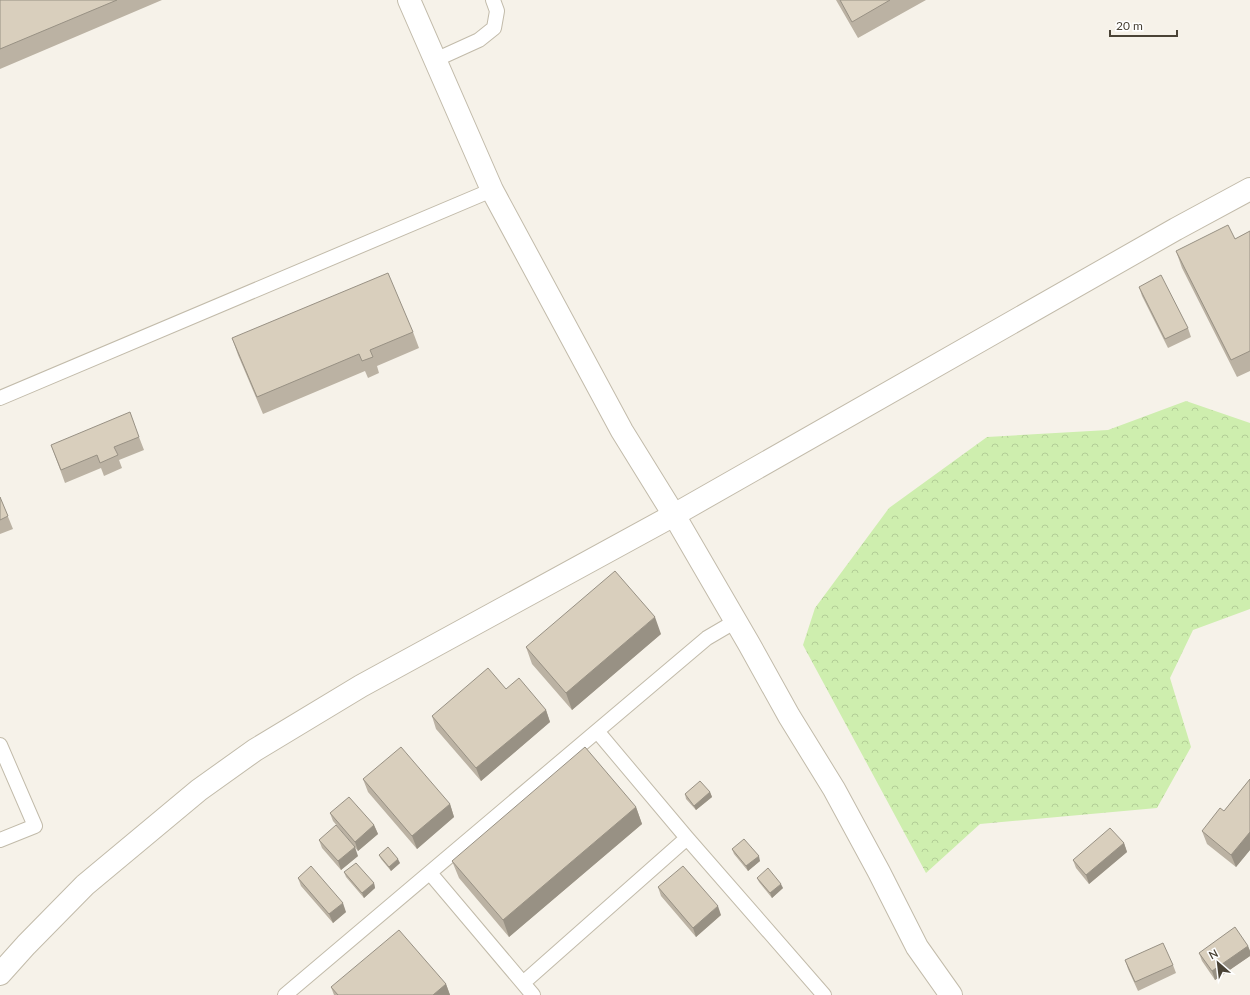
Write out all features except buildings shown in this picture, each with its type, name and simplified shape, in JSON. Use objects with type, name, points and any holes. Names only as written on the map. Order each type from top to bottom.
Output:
[{"type":"street","points":[[409,0],[492,190],[622,431],[674,515],[789,716],[834,789],[917,946],[951,995]]},
{"type":"street","points":[[0,974],[26,945],[85,885],[199,790],[255,750],[361,686],[674,515],[1176,229],[1250,189]]},
{"type":"lane","points":[[436,60],[479,40],[494,28],[497,11],[493,0]]},
{"type":"lane","points":[[0,398],[492,190]]},
{"type":"lane","points":[[285,995],[707,638],[736,621]]},
{"type":"lane","points":[[597,731],[687,838],[824,995]]},
{"type":"lane","points":[[0,745],[35,826],[0,840]]},
{"type":"lane","points":[[523,983],[687,838]]},
{"type":"lane","points":[[430,873],[533,995]]},
{"type":"green space","points":[[1186,401],[1250,423],[1250,609],[1193,630],[1170,678],[1191,747],[1157,808],[980,824],[926,873],[803,645],[815,608],[889,508],[987,437],[1108,430]]}]
